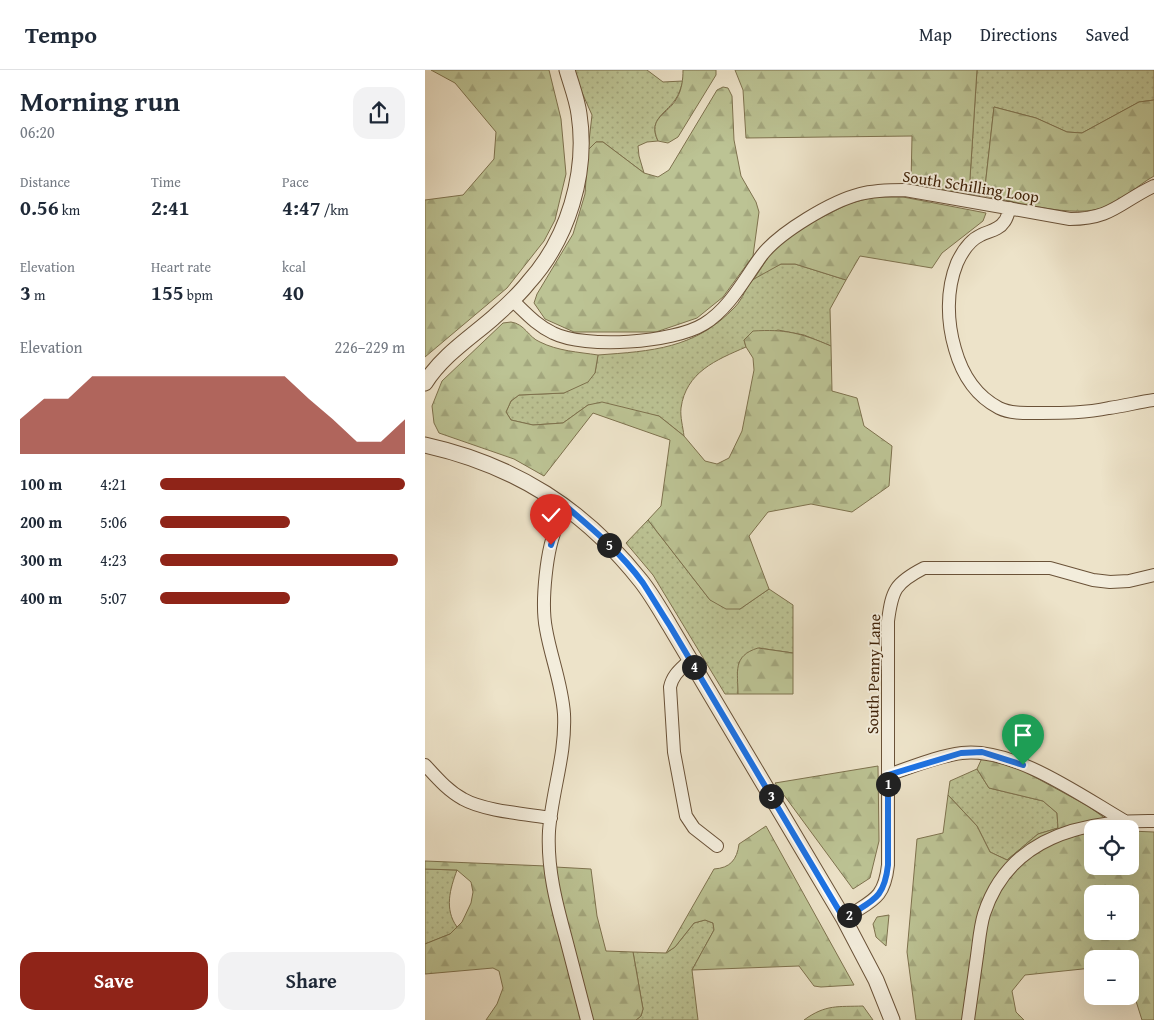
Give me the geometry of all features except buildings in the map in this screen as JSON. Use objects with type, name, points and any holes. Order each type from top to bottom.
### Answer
[{"type":"street","points":[[425,379],[529,283],[557,239],[577,185],[581,151],[579,114],[567,70]]},
{"type":"street","name":"South Schilling Loop","points":[[512,300],[535,323],[553,334],[573,340],[593,343],[659,339],[680,334],[704,324],[721,310],[733,296],[763,254],[775,241],[819,212],[860,194],[883,190],[905,190],[1070,219],[1085,219],[1111,212],[1154,186]]},
{"type":"street","points":[[1010,208],[1005,222],[998,229],[980,236],[968,244],[957,263],[950,287],[948,313],[951,335],[957,359],[966,377],[981,397],[1001,409],[1022,414],[1069,413],[1154,400]]},
{"type":"street","points":[[425,383],[441,363]]},
{"type":"street","points":[[425,445],[471,458],[513,474],[542,490],[568,508],[620,555],[642,583],[690,660],[844,919],[876,980],[892,1020]]},
{"type":"street","points":[[568,508],[557,525],[551,545],[547,568],[544,616],[561,686],[564,715],[562,753],[551,818],[549,855],[551,879],[587,1020]]},
{"type":"street","name":"South Penny Lane","points":[[844,919],[874,900],[881,893],[887,878],[888,621],[891,599],[903,580],[924,568],[1050,568],[1093,580],[1110,582],[1129,581],[1154,575]]},
{"type":"street","points":[[690,660],[676,672],[670,687],[674,752],[685,816],[694,828],[717,846]]},
{"type":"street","points":[[888,775],[961,753],[982,752],[1023,765],[1123,820]]},
{"type":"street","points":[[425,765],[445,787],[464,800],[487,808],[551,818]]},
{"type":"street","points":[[1139,821],[1154,821]]},
{"type":"street","points":[[969,1020],[984,915],[992,896],[1003,878],[1027,853],[1040,843],[1055,835],[1084,826]]},
{"type":"green space","points":[[431,70],[549,70],[561,119],[566,174],[555,220],[544,241],[507,288],[425,357],[425,200],[463,195],[494,159],[496,132],[455,83]]},
{"type":"green space","points":[[572,70],[647,70],[663,82],[683,81],[676,98],[656,123],[655,134],[658,141],[647,142],[638,146],[644,173],[603,142],[596,142],[588,150],[592,115]]},
{"type":"green space","points":[[683,70],[716,70],[716,75],[678,137],[668,143],[658,141],[655,133],[657,121],[677,98],[682,84]]},
{"type":"green space","points":[[735,70],[977,70],[969,194],[911,185],[912,136],[746,138],[743,90]]},
{"type":"green space","points":[[977,70],[1154,70],[1154,100],[1139,102],[1082,133],[1067,132],[1036,118],[994,107],[984,196],[969,194]]},
{"type":"green space","points":[[723,87],[728,88],[732,96],[734,140],[741,176],[756,202],[759,212],[753,256],[723,297],[697,318],[656,332],[574,332],[545,319],[534,303],[537,294],[573,234],[585,194],[588,150],[596,142],[603,142],[644,173],[658,177],[669,170],[717,90]]},
{"type":"green space","points":[[1154,100],[1154,176],[1118,200],[1105,207],[1078,211],[1046,208],[984,196],[994,107],[1036,118],[1067,132],[1082,133],[1139,102]]},
{"type":"green space","points":[[873,197],[903,197],[986,213],[983,221],[942,253],[932,268],[860,256],[846,280],[795,264],[781,264],[754,279],[775,247],[811,223],[848,204]]},
{"type":"green space","points":[[781,264],[795,264],[846,280],[830,309],[831,346],[804,335],[778,330],[744,340],[746,347],[704,369],[689,385],[681,408],[684,436],[659,416],[588,405],[563,423],[533,425],[511,420],[506,412],[511,401],[519,395],[564,393],[595,373],[598,355],[655,349],[688,340],[704,332],[735,307],[754,279]]},
{"type":"green space","points":[[511,322],[520,325],[536,340],[547,345],[568,351],[598,355],[595,373],[588,382],[564,393],[519,395],[511,401],[506,412],[511,420],[533,425],[563,423],[588,405],[602,402],[659,416],[684,436],[705,461],[717,464],[729,458],[742,431],[754,370],[753,358],[744,340],[753,331],[784,331],[802,335],[831,346],[832,391],[857,398],[864,426],[892,446],[889,486],[852,512],[811,504],[768,512],[749,536],[769,589],[740,609],[726,609],[710,600],[648,520],[661,506],[670,440],[593,413],[544,476],[514,459],[439,433],[434,423],[432,406],[442,381],[503,323]]},
{"type":"green space","points":[[648,520],[710,600],[740,609],[769,589],[793,605],[793,653],[759,648],[739,662],[738,694],[725,694],[653,575],[626,543]]},
{"type":"green space","points":[[758,648],[793,653],[793,694],[738,694],[737,672],[740,660],[750,651]]},
{"type":"green space","points":[[982,758],[1020,769],[1088,806],[1107,820],[1084,820],[1084,875],[1139,875],[1139,831],[1154,832],[1154,1020],[1142,1020],[1137,1005],[1139,1005],[1139,950],[1084,950],[1084,969],[1025,975],[1012,991],[1016,1012],[1024,1020],[916,1020],[907,952],[917,839],[943,833],[948,795],[977,826],[990,852],[1007,860],[1038,834],[1058,828],[1057,813],[1043,801],[989,788],[977,769]]},
{"type":"green space","points":[[878,766],[879,841],[870,878],[853,889],[775,783]]},
{"type":"green space","points":[[977,769],[989,788],[1043,801],[1057,813],[1058,828],[1038,834],[1007,860],[990,852],[977,826],[948,795],[950,781]]},
{"type":"green space","points":[[766,826],[854,985],[814,986],[799,966],[692,970],[714,930],[713,923],[705,920],[694,923],[675,947],[666,953],[714,869],[724,867],[732,862],[737,855],[739,844]]},
{"type":"green space","points":[[425,861],[546,866],[583,1020],[486,1020],[497,1004],[503,988],[499,971],[493,968],[425,974],[425,944],[450,934],[462,922],[471,903],[473,892],[471,882],[457,870],[425,869]]},
{"type":"green space","points":[[555,867],[591,869],[597,916],[606,951],[633,952],[643,1009],[641,1016],[636,1020],[591,1020],[556,883]]},
{"type":"green space","points":[[425,869],[457,870],[450,892],[449,906],[457,927],[450,934],[425,944]]},
{"type":"green space","points":[[889,915],[886,946],[876,937],[873,924],[877,917]]},
{"type":"green space","points":[[705,920],[713,923],[714,930],[692,970],[698,1020],[636,1020],[641,1016],[643,1009],[633,952],[666,953],[675,947],[694,923]]},
{"type":"green space","points":[[863,1006],[873,1020],[804,1020],[826,1009]]},
{"type":"route","points":[[551,545],[557,525],[568,508],[620,555],[642,583],[670,626],[844,919],[874,900],[881,893],[887,878],[888,775],[961,753],[982,752],[1023,765]]}]
